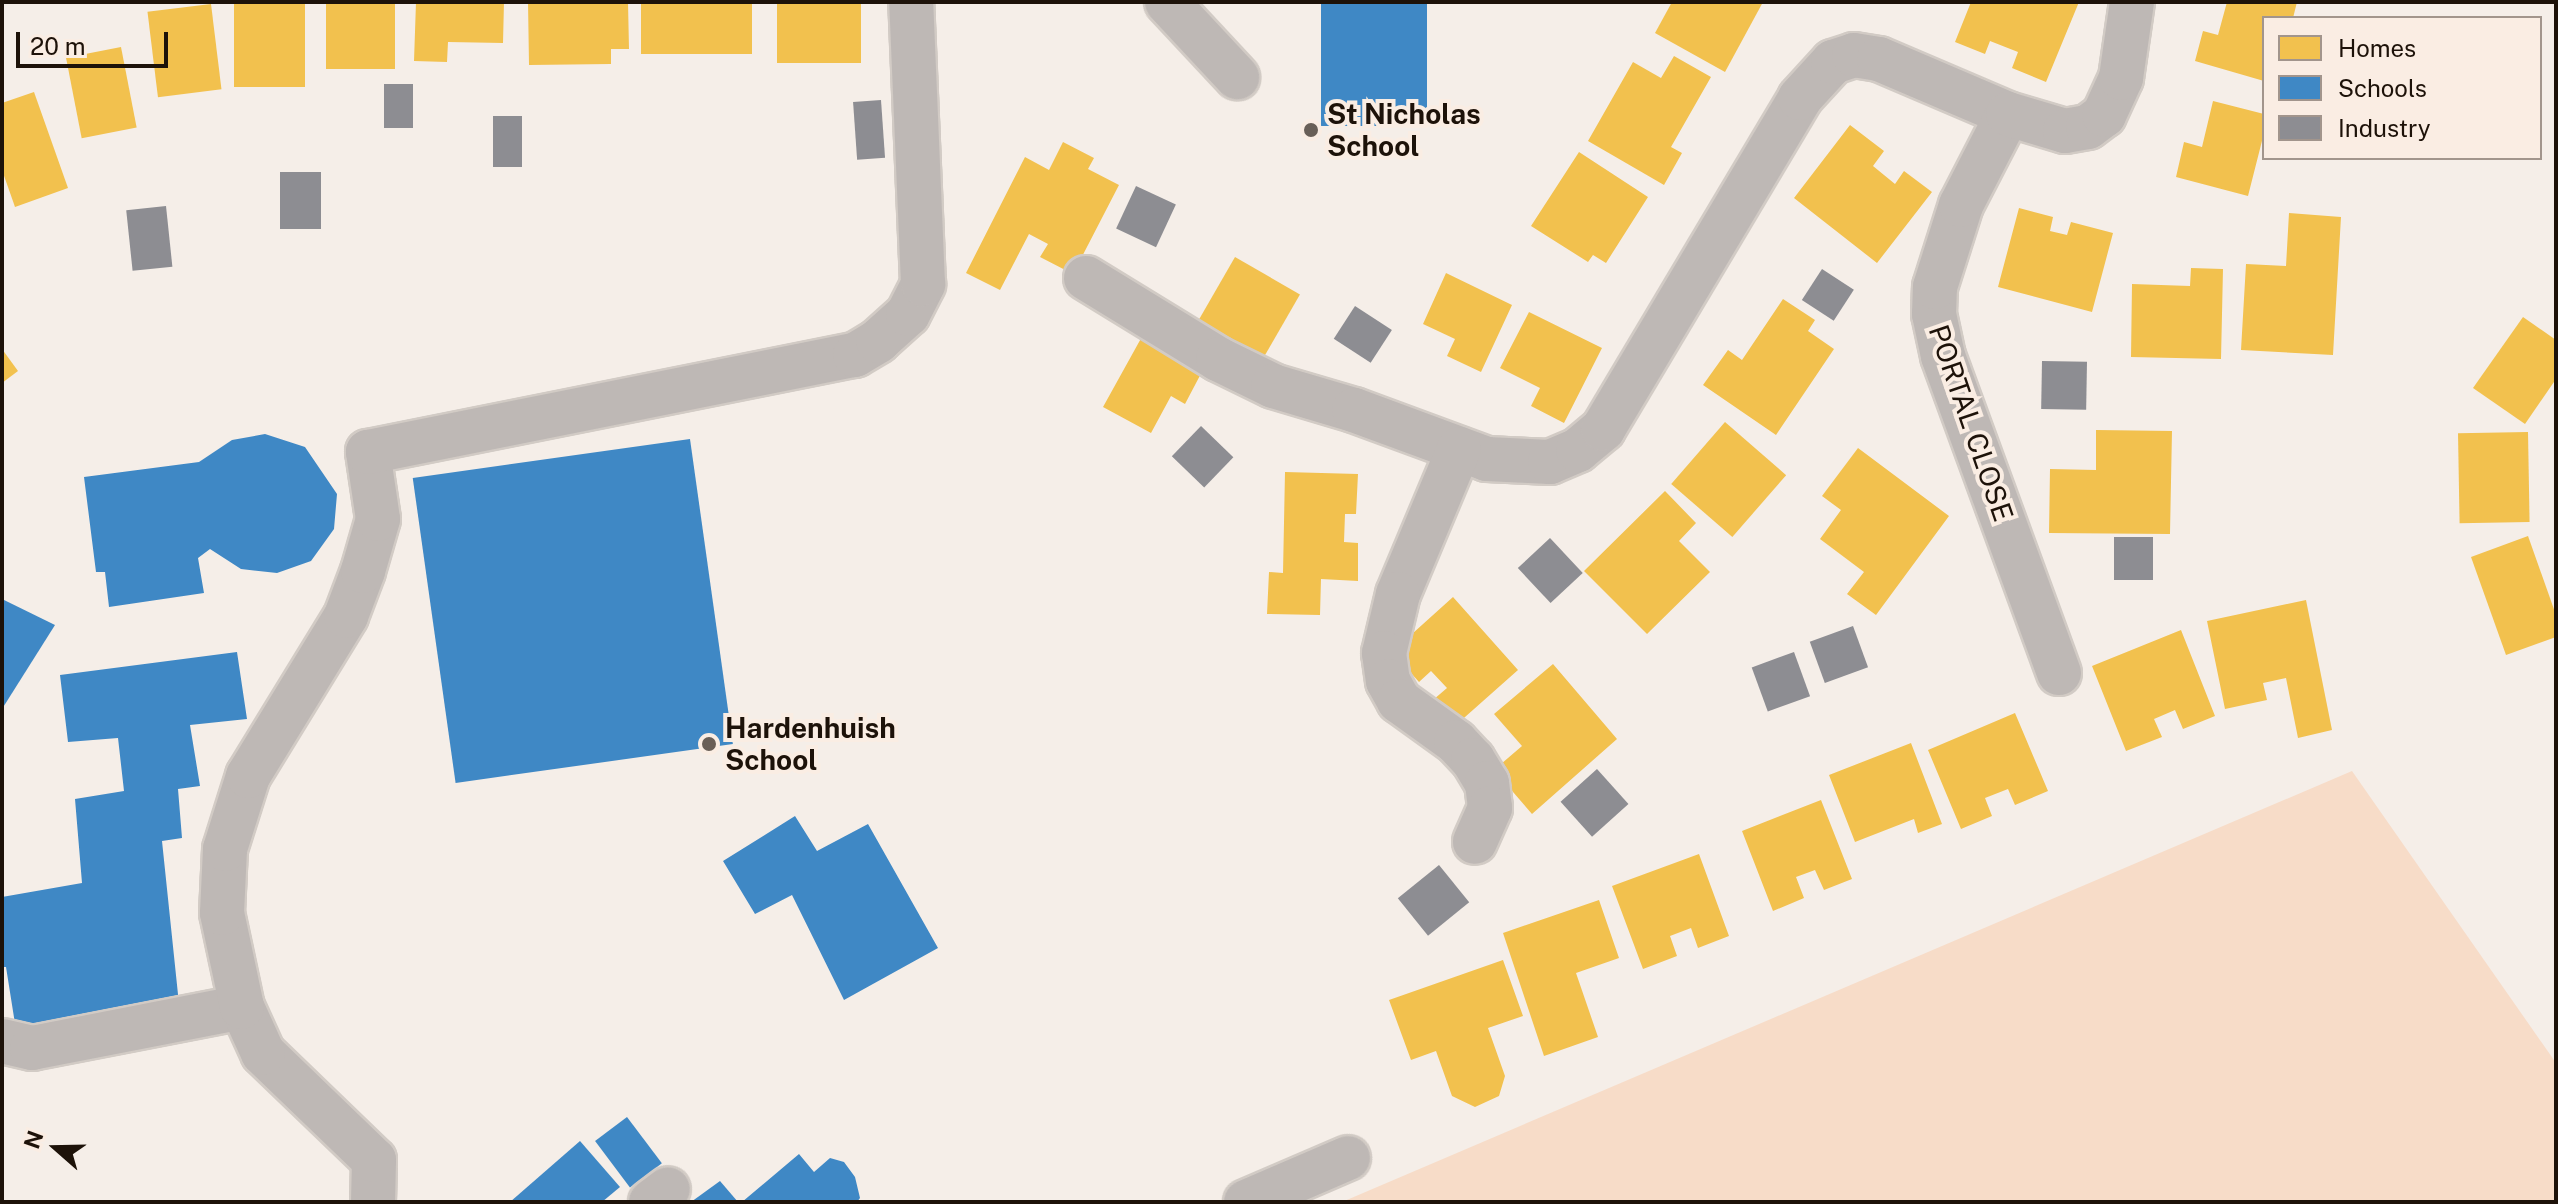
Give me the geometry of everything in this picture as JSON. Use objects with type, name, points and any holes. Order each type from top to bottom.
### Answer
[{"type":"street","points":[[373,1202],[374,1160],[263,1053],[242,1007],[222,913],[225,849],[248,776],[346,616],[363,571],[378,519],[368,452],[855,355],[878,341],[908,314],[923,284],[911,2]]},
{"type":"street","points":[[1167,2],[1237,77]]},
{"type":"street","points":[[1086,278],[1218,359],[1273,386],[1354,410],[1498,461],[1550,462],[1578,450],[1603,429],[1800,98],[1838,59],[1854,55],[1879,59],[2008,114],[2065,131],[2096,123],[2118,89],[2132,2]]},
{"type":"street","name":"PORTAL CLOSE","points":[[2008,114],[1948,237],[1936,275],[1934,314],[1952,382],[2059,673]]},
{"type":"street","points":[[1459,449],[1398,594],[1384,653],[1388,681],[1399,701],[1456,742],[1473,760],[1487,783],[1490,808],[1475,842]]},
{"type":"street","points":[[2,1041],[32,1048],[242,1007]]},
{"type":"street","points":[[1246,1202],[1348,1158]]},
{"type":"shaded area","points":[[2352,771],[2556,1063],[2556,1202],[1342,1202]]},
{"type":"building: Homes","points":[[234,2],[305,2],[305,87],[234,87]]},
{"type":"building: Homes","points":[[326,2],[395,2],[395,69],[326,69]]},
{"type":"building: Homes","points":[[416,2],[504,2],[503,43],[448,42],[447,62],[414,61]]},
{"type":"building: Homes","points":[[528,2],[628,2],[629,49],[611,49],[611,64],[529,65]]},
{"type":"building: Homes","points":[[641,2],[752,2],[752,54],[641,54]]},
{"type":"building: Homes","points":[[777,2],[861,2],[861,63],[777,63]]},
{"type":"building: Homes","points":[[1672,2],[1763,2],[1725,72],[1655,33]]},
{"type":"building: Homes","points":[[1971,2],[2079,2],[2046,82],[2012,68],[2018,52],[1990,41],[1985,54],[1955,42]]},
{"type":"building: Homes","points":[[2227,2],[2297,2],[2294,16],[2262,16],[2262,80],[2195,61],[2203,31],[2218,35]]},
{"type":"building: Homes","points":[[211,4],[221,89],[158,97],[147,12]]},
{"type":"building: Homes","points":[[121,47],[137,127],[82,138],[66,58]]},
{"type":"building: Homes","points":[[1674,56],[1711,77],[1671,147],[1682,153],[1664,185],[1588,141],[1633,62],[1661,78]]},
{"type":"building: Homes","points":[[34,92],[68,188],[15,207],[2,170],[2,103]]},
{"type":"building: Homes","points":[[2213,101],[2262,113],[2262,141],[2248,196],[2176,177],[2184,142],[2202,147]]},
{"type":"building: Homes","points":[[1850,125],[1884,151],[1873,166],[1895,184],[1904,171],[1932,192],[1877,263],[1794,198]]},
{"type":"building: Homes","points":[[1063,142],[1094,158],[1088,169],[1119,185],[1073,274],[1040,257],[1048,244],[1029,234],[1000,290],[966,273],[1025,157],[1049,170]]},
{"type":"building: Homes","points":[[1579,152],[1648,197],[1606,263],[1593,255],[1588,262],[1531,226]]},
{"type":"building: Homes","points":[[2019,208],[2053,217],[2050,231],[2067,235],[2071,222],[2113,233],[2092,312],[1998,287]]},
{"type":"building: Homes","points":[[2289,213],[2341,217],[2333,355],[2241,350],[2246,264],[2286,266]]},
{"type":"building: Homes","points":[[1235,257],[1300,294],[1258,366],[1194,329]]},
{"type":"building: Homes","points":[[2191,268],[2223,269],[2221,359],[2131,357],[2132,284],[2190,286]]},
{"type":"building: Homes","points":[[1446,273],[1512,305],[1481,372],[1447,356],[1455,339],[1423,324]]},
{"type":"building: Homes","points":[[1783,299],[1815,320],[1808,331],[1834,349],[1776,435],[1703,385],[1728,350],[1742,360]]},
{"type":"building: Homes","points":[[1529,312],[1602,348],[1564,423],[1531,406],[1540,388],[1500,368]]},
{"type":"building: Homes","points":[[2523,317],[2556,340],[2556,379],[2525,424],[2473,388]]},
{"type":"building: Homes","points":[[1144,333],[1205,366],[1185,404],[1171,396],[1151,433],[1103,407]]},
{"type":"building: Homes","points":[[2,349],[18,371],[2,383]]},
{"type":"building: Homes","points":[[1725,422],[1786,475],[1732,537],[1671,484]]},
{"type":"building: Homes","points":[[2096,430],[2172,431],[2170,534],[2049,533],[2050,469],[2096,470]]},
{"type":"building: Homes","points":[[2528,432],[2530,522],[2460,523],[2458,433]]},
{"type":"building: Homes","points":[[1858,448],[1949,516],[1876,615],[1847,594],[1864,572],[1820,539],[1841,510],[1822,496]]},
{"type":"building: Homes","points":[[1285,472],[1358,474],[1356,514],[1345,514],[1344,542],[1358,543],[1358,581],[1321,579],[1320,615],[1267,614],[1269,572],[1283,573]]},
{"type":"building: Homes","points":[[1665,491],[1696,523],[1679,541],[1710,572],[1647,634],[1584,571]]},
{"type":"building: Homes","points":[[2528,536],[2556,615],[2556,637],[2506,655],[2471,557]]},
{"type":"building: Homes","points":[[1453,597],[1518,670],[1456,725],[1433,700],[1447,688],[1431,671],[1419,682],[1392,652]]},
{"type":"building: Homes","points":[[2306,600],[2332,730],[2298,738],[2286,678],[2263,683],[2267,700],[2225,709],[2207,621]]},
{"type":"building: Homes","points":[[2181,630],[2215,716],[2183,729],[2175,710],[2154,719],[2162,737],[2126,751],[2092,666]]},
{"type":"building: Homes","points":[[1553,664],[1617,739],[1532,814],[1494,770],[1522,746],[1494,714]]},
{"type":"building: Homes","points":[[2015,713],[2048,791],[2015,805],[2008,789],[1985,798],[1992,816],[1961,829],[1928,750]]},
{"type":"building: Homes","points":[[1911,743],[1942,824],[1918,833],[1914,819],[1855,842],[1829,775]]},
{"type":"building: Homes","points":[[1821,800],[1852,879],[1824,890],[1815,870],[1796,877],[1804,898],[1773,911],[1742,831]]},
{"type":"building: Homes","points":[[1699,854],[1729,936],[1698,948],[1691,928],[1670,936],[1677,956],[1643,969],[1612,886]]},
{"type":"building: Homes","points":[[1599,900],[1619,958],[1576,973],[1598,1037],[1544,1056],[1503,933]]},
{"type":"building: Homes","points":[[1503,960],[1523,1016],[1488,1028],[1505,1076],[1499,1096],[1475,1107],[1452,1096],[1436,1051],[1411,1060],[1389,1000]]},
{"type":"building: Schools","points":[[1321,2],[1427,2],[1427,126],[1321,126]]},
{"type":"building: Schools","points":[[265,434],[305,447],[337,494],[334,529],[311,561],[277,573],[241,569],[210,549],[198,558],[204,593],[109,607],[105,572],[96,572],[84,477],[199,462],[232,440]]},
{"type":"building: Schools","points":[[690,439],[733,744],[456,783],[413,478]]},
{"type":"building: Schools","points":[[2,599],[55,625],[2,709]]},
{"type":"building: Schools","points":[[237,652],[247,719],[190,725],[200,786],[178,789],[182,838],[162,841],[179,1004],[16,1030],[6,967],[2,967],[2,897],[82,883],[75,799],[124,791],[118,738],[68,742],[60,675]]},
{"type":"building: Schools","points":[[795,816],[817,851],[868,824],[938,948],[844,1000],[792,895],[755,914],[723,861]]},
{"type":"building: Schools","points":[[627,1117],[662,1163],[630,1187],[595,1141]]},
{"type":"building: Schools","points":[[580,1141],[620,1187],[602,1202],[510,1202]]},
{"type":"building: Schools","points":[[799,1154],[814,1172],[830,1158],[844,1162],[855,1177],[860,1198],[857,1202],[742,1202]]},
{"type":"building: Schools","points":[[720,1181],[738,1202],[691,1202]]},
{"type":"building: Industry","points":[[384,84],[413,84],[413,128],[384,128]]},
{"type":"building: Industry","points":[[881,100],[885,158],[857,160],[853,102]]},
{"type":"building: Industry","points":[[493,116],[522,116],[522,167],[493,167]]},
{"type":"building: Industry","points":[[280,172],[321,172],[321,229],[280,229]]},
{"type":"building: Industry","points":[[1136,186],[1176,205],[1156,247],[1116,229]]},
{"type":"building: Industry","points":[[166,206],[172,267],[133,271],[126,210]]},
{"type":"building: Industry","points":[[1822,269],[1854,290],[1834,321],[1802,300]]},
{"type":"building: Industry","points":[[1355,306],[1392,330],[1371,363],[1334,339]]},
{"type":"building: Industry","points":[[2042,361],[2087,362],[2086,410],[2041,409]]},
{"type":"building: Industry","points":[[1201,426],[1233,457],[1204,487],[1172,456]]},
{"type":"building: Industry","points":[[2114,537],[2153,537],[2153,580],[2114,580]]},
{"type":"building: Industry","points":[[1550,538],[1583,573],[1551,603],[1518,568]]},
{"type":"building: Industry","points":[[1853,626],[1868,667],[1825,683],[1810,642]]},
{"type":"building: Industry","points":[[1794,652],[1810,696],[1768,712],[1752,667]]},
{"type":"building: Industry","points":[[1597,769],[1628,804],[1592,837],[1561,802]]},
{"type":"building: Industry","points":[[1439,865],[1469,902],[1428,936],[1398,898]]},
{"type":"place","name":"St Nicholas School","points":[[1311,130]]},
{"type":"place","name":"Hardenhuish School","points":[[709,744]]}]
